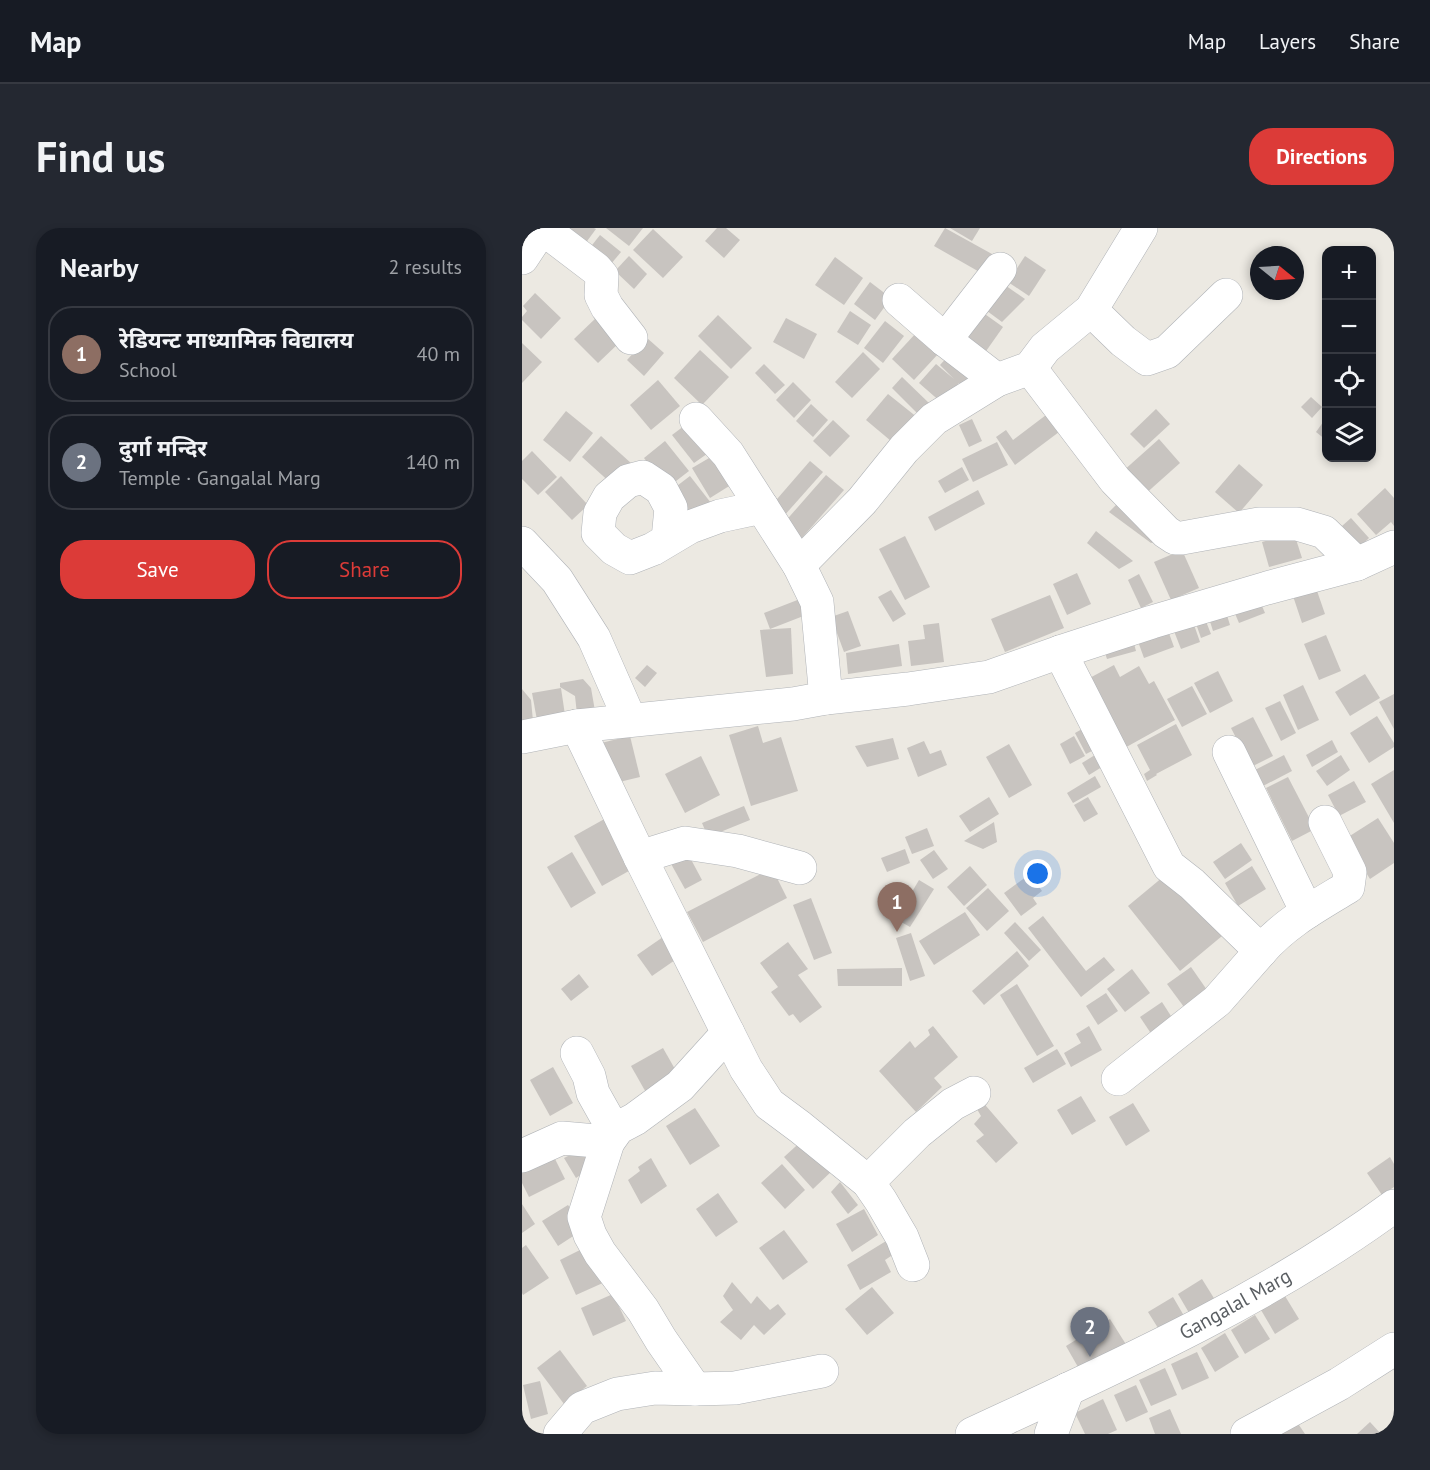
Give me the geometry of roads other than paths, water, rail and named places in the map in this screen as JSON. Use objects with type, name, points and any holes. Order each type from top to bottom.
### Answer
[{"type":"street","points":[[522,258],[542,228],[602,276],[601,296],[631,338]]},
{"type":"street","points":[[800,566],[862,501],[904,449],[934,419],[997,380],[1030,368],[1045,348],[1091,310],[1141,228]]},
{"type":"street","points":[[945,340],[1000,269]]},
{"type":"street","points":[[1091,310],[1123,341],[1147,358],[1167,352],[1226,295]]},
{"type":"street","points":[[899,300],[945,340],[997,380]]},
{"type":"street","points":[[1030,368],[1115,480],[1166,532],[1175,538],[1259,524],[1297,524],[1323,532],[1358,564]]},
{"type":"street","points":[[696,419],[728,454],[800,566],[818,602],[826,698]]},
{"type":"street","points":[[668,539],[690,527],[720,516],[762,507]]},
{"type":"street","points":[[522,543],[557,580],[594,638],[630,720]]},
{"type":"street","points":[[522,737],[578,726],[793,704],[989,677],[1152,622],[1358,564],[1394,547]]},
{"type":"street","points":[[1060,652],[1169,866],[1261,951]]},
{"type":"street","points":[[578,726],[746,1069],[769,1104],[868,1182],[902,1237],[913,1265]]},
{"type":"street","points":[[1229,752],[1307,912]]},
{"type":"street","points":[[1118,1079],[1216,1001],[1273,938],[1307,912],[1348,887],[1350,872],[1325,822]]},
{"type":"street","points":[[640,856],[685,843],[738,851],[800,868]]},
{"type":"street","points":[[522,1156],[562,1138],[613,1135],[680,1086],[728,1033]]},
{"type":"street","points":[[577,1053],[613,1135],[584,1217],[590,1235],[695,1389]]},
{"type":"street","points":[[868,1182],[917,1133],[952,1104],[974,1093]]},
{"type":"street","name":"Gangalal Marg","points":[[972,1434],[1181,1334],[1287,1277],[1394,1206]]},
{"type":"street","points":[[1247,1434],[1339,1384],[1394,1349]]},
{"type":"street","points":[[560,1434],[582,1408],[617,1394],[655,1388],[735,1388],[822,1371]]},
{"type":"street","points":[[1051,1434],[1068,1389]]},
{"type":"place","name":"रेडियन्ट माध्यामिक विद्यालय","points":[[897,932]]},
{"type":"place","name":"दुर्गा मन्दिर","points":[[1090,1357]]}]
